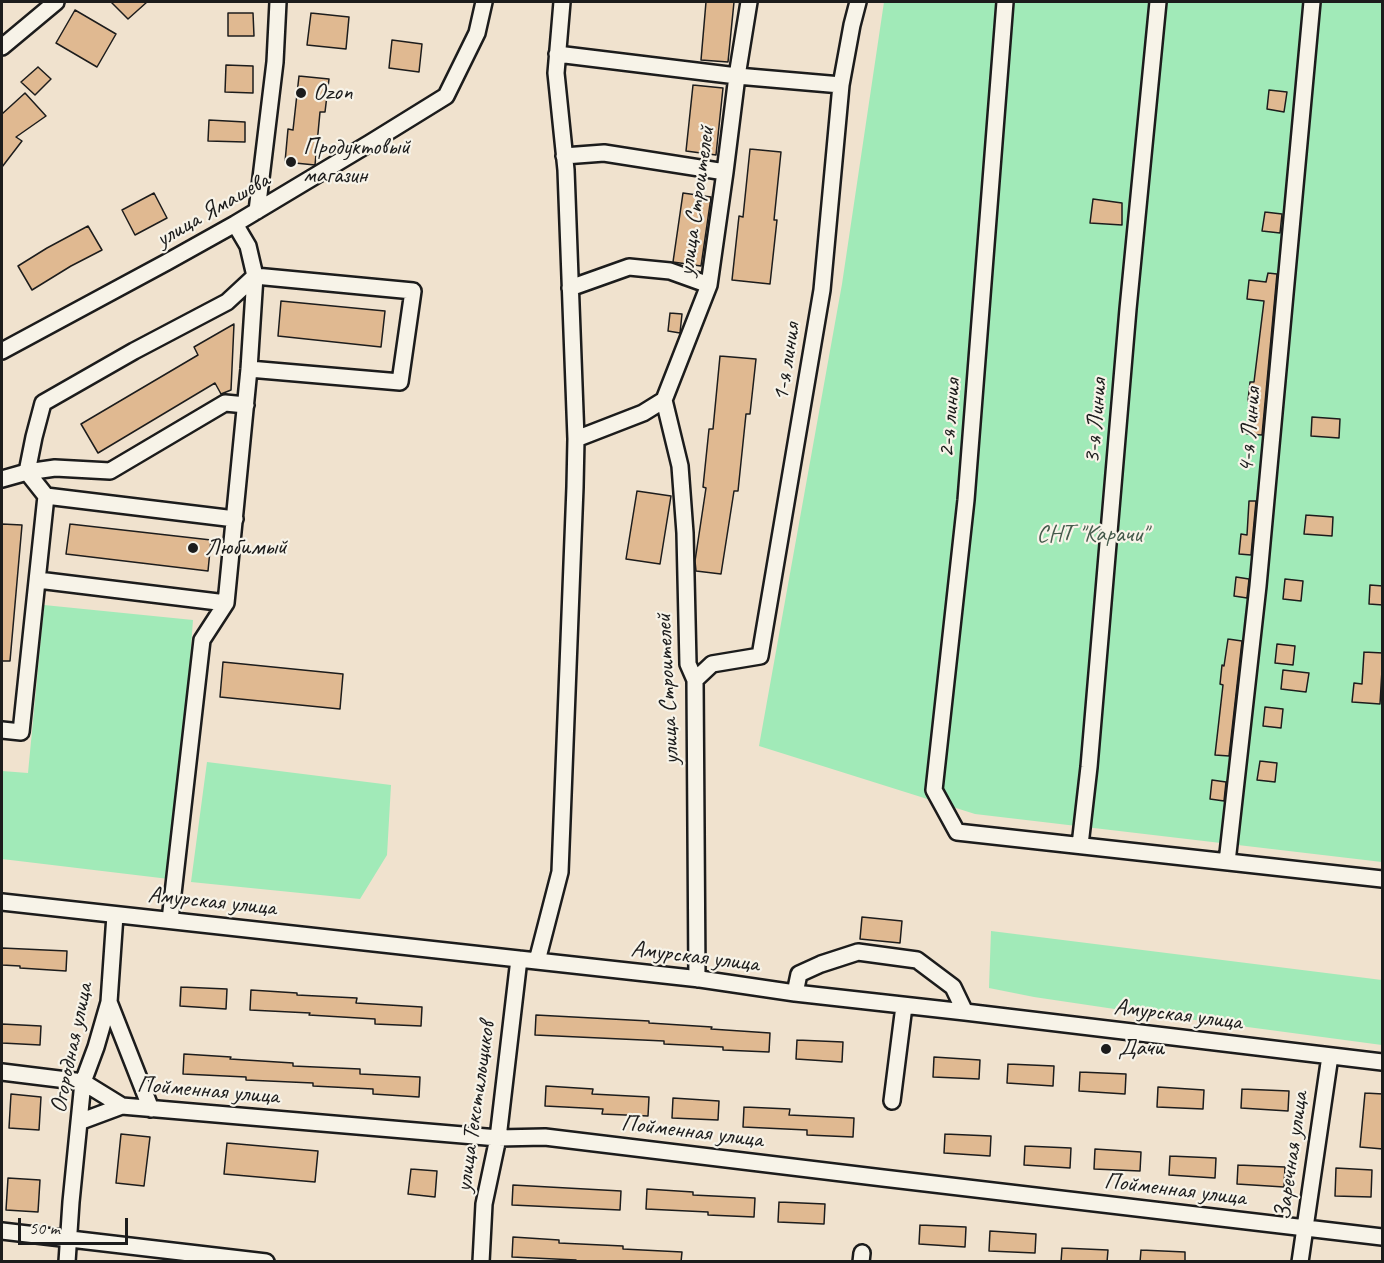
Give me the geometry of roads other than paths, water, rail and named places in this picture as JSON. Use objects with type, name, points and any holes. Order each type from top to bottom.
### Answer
[{"type":"street","points":[[2,47],[56,2]]},
{"type":"street","points":[[258,211],[275,62],[278,2]]},
{"type":"street","name":"улица Ямашева","points":[[2,351],[258,211],[446,96],[477,33],[484,2]]},
{"type":"street","points":[[537,961],[560,872],[576,439],[564,156],[556,73],[562,2]]},
{"type":"street","name":"улица Строителей","points":[[697,978],[695,680],[688,664],[685,533],[680,466],[664,400],[709,285],[748,2]]},
{"type":"street","name":"1-я линия","points":[[695,680],[712,664],[760,656],[822,290],[841,86],[858,2]]},
{"type":"street","name":"2-я линия","points":[[1005,2],[966,500],[934,790],[957,832],[1080,845]]},
{"type":"street","name":"3-я Линия","points":[[1080,845],[1158,2]]},
{"type":"street","name":"4-я Линия","points":[[1227,862],[1258,586],[1312,2]]},
{"type":"street","points":[[557,54],[841,86]]},
{"type":"street","points":[[564,156],[604,153],[725,172]]},
{"type":"street","points":[[170,920],[202,640],[226,603],[246,405],[255,276],[248,246],[235,224]]},
{"type":"street","points":[[570,288],[629,267],[670,272],[709,285]]},
{"type":"street","points":[[2,730],[21,732],[46,496],[27,471],[43,403],[226,302],[255,276],[413,291],[400,382],[249,369]]},
{"type":"street","points":[[576,439],[643,413],[664,400]]},
{"type":"street","points":[[2,479],[27,471],[54,468],[110,471],[225,404],[246,405]]},
{"type":"street","points":[[46,496],[235,519]]},
{"type":"street","points":[[38,580],[226,603]]},
{"type":"street","points":[[1080,845],[1383,879]]},
{"type":"street","name":"Амурская улица","points":[[2,902],[697,978],[795,993],[1383,1062]]},
{"type":"street","name":"Огородная улица","points":[[68,1262],[84,1082],[109,1002],[115,915]]},
{"type":"street","points":[[795,993],[799,974],[858,952],[917,960],[953,987],[965,1012]]},
{"type":"street","name":"улица Текстильщиков","points":[[481,1262],[484,1204],[498,1138],[519,959]]},
{"type":"street","points":[[109,1002],[152,1109]]},
{"type":"street","points":[[892,1101],[904,1006]]},
{"type":"street","name":"Заречная улица","points":[[1300,1262],[1330,1056]]},
{"type":"street","name":"Пойменная улица","points":[[2,1072],[84,1082],[122,1106],[498,1138],[545,1137],[1383,1237]]},
{"type":"street","points":[[79,1122],[122,1106]]},
{"type":"street","points":[[2,1232],[266,1262]]},
{"type":"place","name":"Ozon","points":[[301,93]]},
{"type":"place","name":"Продуктовый магазин","points":[[291,162]]},
{"type":"place","name":"Любимый","points":[[193,548]]},
{"type":"place","name":"Дачи","points":[[1106,1049]]},
{"type":"park label","name":"СНТ \"Карачи\"","points":[[1092,535]]}]
